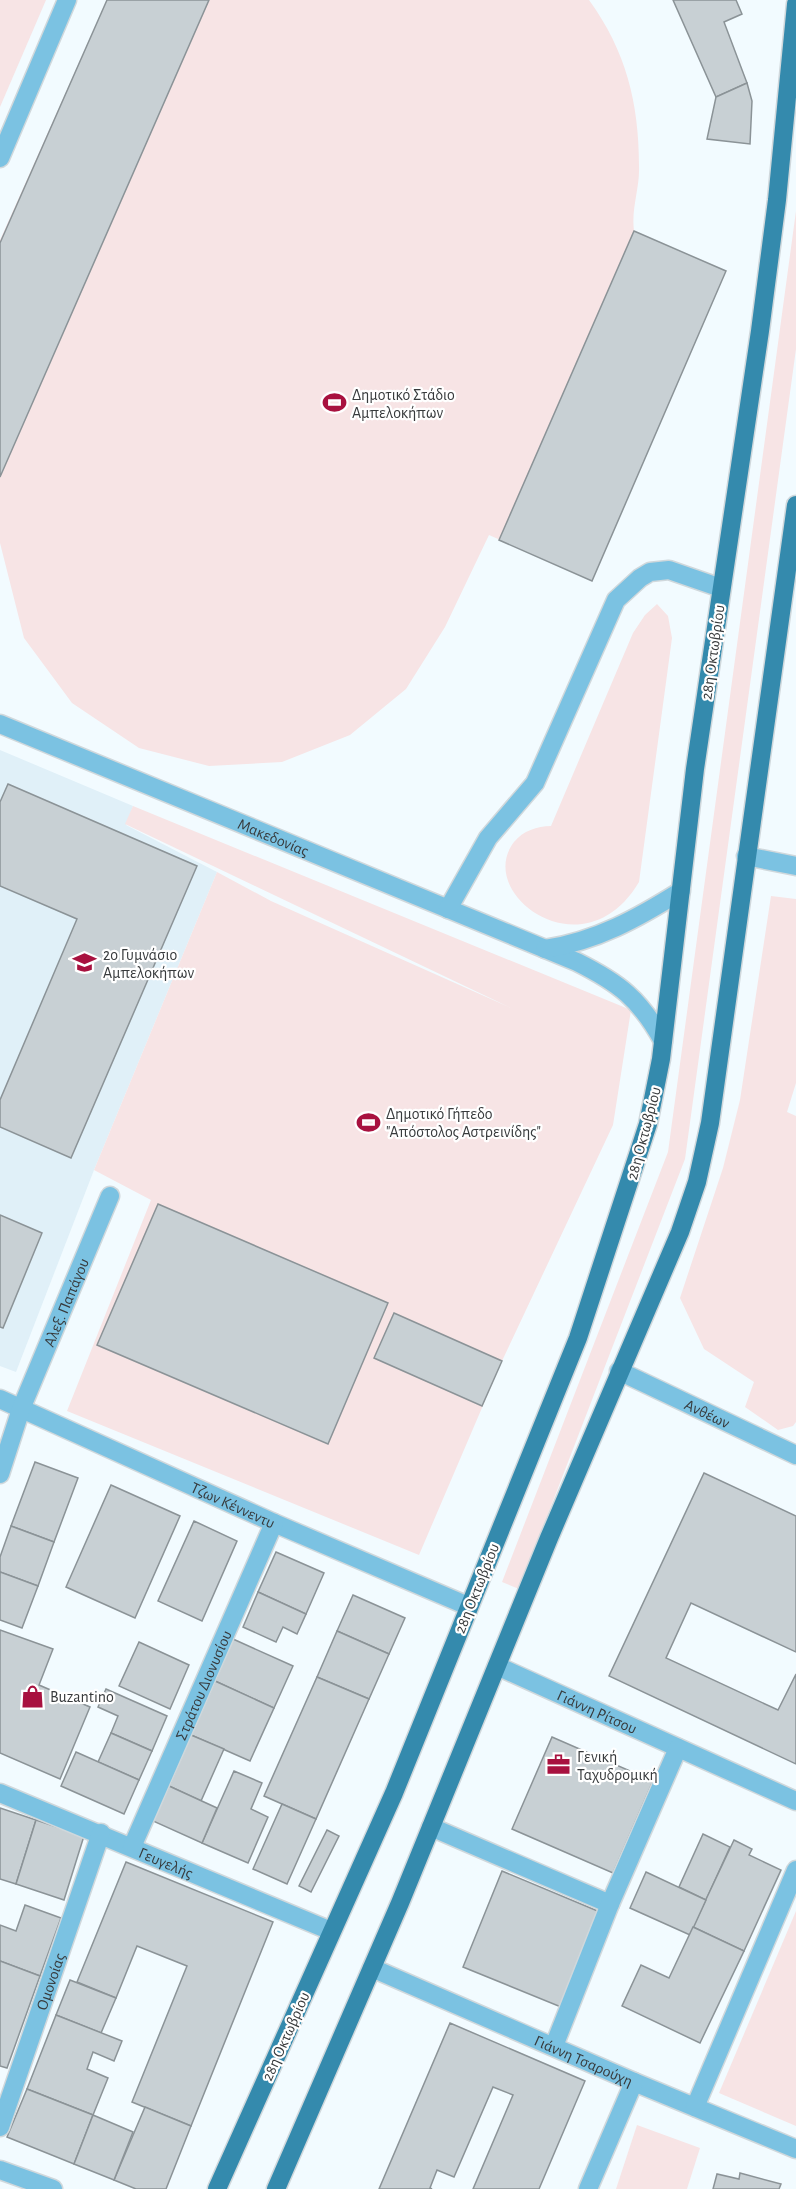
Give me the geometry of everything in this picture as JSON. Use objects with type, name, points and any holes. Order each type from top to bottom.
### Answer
[{"type":"main road","name":"28η Οκτωβρίου","points":[[218,2189],[394,1793],[589,1307],[648,1124],[663,1041],[721,588],[746,436],[760,331],[796,4]]},
{"type":"main road","points":[[276,2189],[372,1968],[619,1371],[680,1232],[702,1162],[796,505]]},
{"type":"street","points":[[0,158],[66,0]]},
{"type":"street","points":[[448,909],[488,838],[535,783],[557,740],[599,635],[623,592],[640,578],[660,570],[669,570],[721,588]]},
{"type":"street","name":"Μακεδονίας","points":[[0,724],[594,970],[626,990],[646,1011],[663,1041]]},
{"type":"street","points":[[746,856],[796,866]]},
{"type":"street","points":[[545,949],[576,943],[611,931],[681,891]]},
{"type":"street","name":"Αλεξ. Παπάγου","points":[[0,1474],[21,1409],[110,1196]]},
{"type":"street","name":"Ανθέων","points":[[619,1371],[794,1450]]},
{"type":"street","name":"Τζων Κέννεντυ","points":[[0,1400],[274,1523],[468,1606]]},
{"type":"street","name":"Στράτου Διονυσίου","points":[[132,1847],[274,1523]]},
{"type":"street","name":"Γιάννη Ρίτσου","points":[[497,1666],[796,1801]]},
{"type":"street","points":[[554,2046],[609,1904],[678,1748]]},
{"type":"street","name":"Γευγελής","points":[[0,1793],[101,1833],[332,1931]]},
{"type":"street","points":[[431,1827],[609,1904]]},
{"type":"street","name":"Ομονοίας","points":[[0,2127],[101,1833]]},
{"type":"street","points":[[695,2107],[796,1870]]},
{"type":"street","name":"Γιάννη Τσαρούχη","points":[[372,1968],[634,2082],[796,2148]]},
{"type":"street","points":[[588,2189],[634,2082]]},
{"type":"street","points":[[0,2170],[53,2189]]},
{"type":"shaded area","points":[[0,0],[46,0],[0,107]]},
{"type":"shaded area","name":"Δημοτικό Στάδιο Αμπελοκήπων","points":[[107,0],[589,0],[602,19],[621,58],[633,99],[639,166],[634,231],[726,271],[594,575],[570,571],[489,535],[445,627],[406,689],[350,735],[282,762],[209,766],[139,748],[72,703],[24,638],[0,543],[0,240]]},
{"type":"shaded area","points":[[796,211],[796,349],[685,1159],[519,1589],[502,1582],[668,1152]]},
{"type":"shaded area","points":[[657,604],[668,616],[672,638],[639,882],[616,909],[591,922],[565,924],[541,916],[521,902],[509,883],[506,862],[514,842],[522,835],[536,828],[551,826],[633,633],[645,615]]},
{"type":"shaded area","points":[[0,750],[133,806],[126,825],[217,872],[94,1170],[16,1372],[0,1366]]},
{"type":"shaded area","points":[[133,806],[631,1010],[613,1125],[502,1361],[419,1555],[67,1411],[151,1200],[94,1170],[217,872],[271,901],[511,1008],[125,824]]},
{"type":"shaded area","points":[[771,896],[796,899],[796,1083],[787,1112],[796,1116],[796,1422],[793,1426],[778,1430],[745,1407],[754,1382],[704,1349],[680,1298],[723,1168],[740,1100]]},
{"type":"shaded area","points":[[796,1911],[796,2126],[719,2093]]},
{"type":"shaded area","points":[[637,2125],[700,2148],[687,2189],[616,2189]]},
{"type":"building","points":[[107,0],[209,0],[0,477],[0,243]]},
{"type":"building","points":[[673,0],[736,0],[742,14],[724,22],[747,83],[716,97]]},
{"type":"building","points":[[747,83],[752,101],[750,144],[707,139],[716,97]]},
{"type":"building","points":[[634,231],[726,271],[592,581],[499,540]]},
{"type":"building","points":[[8,784],[197,866],[71,1158],[0,1127],[0,1100],[77,919],[0,886],[0,802]]},
{"type":"building","points":[[158,1204],[388,1303],[328,1444],[97,1345]]},
{"type":"building","points":[[0,1215],[42,1233],[3,1328],[0,1327]]},
{"type":"building","points":[[394,1313],[502,1361],[482,1406],[374,1358]]},
{"type":"building","points":[[35,1462],[78,1478],[54,1542],[11,1526]]},
{"type":"building","points":[[704,1473],[796,1516],[796,1652],[691,1603],[666,1658],[778,1710],[796,1674],[796,1764],[609,1676]]},
{"type":"building","points":[[111,1485],[180,1516],[135,1618],[66,1587]]},
{"type":"building","points":[[194,1521],[237,1541],[202,1621],[158,1601]]},
{"type":"building","points":[[11,1526],[54,1542],[38,1586],[0,1572],[0,1557]]},
{"type":"building","points":[[276,1552],[324,1573],[306,1614],[258,1592]]},
{"type":"building","points":[[0,1572],[38,1586],[22,1628],[0,1620]]},
{"type":"building","points":[[258,1592],[306,1614],[297,1634],[283,1627],[276,1642],[243,1627]]},
{"type":"building","points":[[353,1595],[405,1618],[389,1654],[337,1631]]},
{"type":"building","name":"Buzantino","points":[[0,1630],[53,1649],[39,1685],[90,1707],[60,1779],[0,1753]]},
{"type":"building","points":[[337,1631],[389,1654],[369,1699],[317,1677]]},
{"type":"building","points":[[233,1639],[293,1666],[274,1708],[215,1681]]},
{"type":"building","points":[[139,1642],[189,1665],[170,1709],[119,1686]]},
{"type":"building","points":[[317,1677],[369,1699],[316,1819],[264,1796]]},
{"type":"building","points":[[215,1681],[274,1708],[250,1761],[191,1735]]},
{"type":"building","points":[[106,1689],[167,1716],[152,1751],[111,1733],[118,1716],[98,1707]]},
{"type":"building","points":[[111,1733],[152,1751],[139,1780],[98,1762]]},
{"type":"building","points":[[191,1735],[224,1749],[201,1801],[169,1786]]},
{"type":"building","points":[[552,1737],[653,1781],[613,1873],[512,1829]]},
{"type":"building","points":[[76,1752],[139,1780],[124,1814],[61,1786]]},
{"type":"building","points":[[234,1771],[262,1783],[251,1809],[268,1817],[248,1863],[202,1843]]},
{"type":"building","points":[[169,1786],[217,1808],[202,1843],[153,1821]]},
{"type":"building","points":[[282,1804],[316,1819],[287,1884],[253,1869]]},
{"type":"building","points":[[0,1808],[36,1820],[16,1884],[0,1879]]},
{"type":"building","points":[[36,1820],[84,1836],[64,1900],[16,1884]]},
{"type":"building","points":[[327,1830],[339,1836],[311,1892],[299,1886]]},
{"type":"building","points":[[703,1834],[730,1847],[706,1900],[679,1887]]},
{"type":"building","points":[[734,1840],[752,1849],[749,1855],[781,1870],[744,1951],[693,1927]]},
{"type":"building","points":[[126,1862],[273,1922],[191,2126],[132,2102],[187,1966],[137,1946],[116,1998],[77,1982]]},
{"type":"building","points":[[502,1871],[600,1912],[561,2007],[463,1967]]},
{"type":"building","points":[[646,1872],[706,1900],[690,1935],[630,1908]]},
{"type":"building","points":[[25,1905],[61,1918],[40,1976],[0,1961],[0,1925],[16,1931]]},
{"type":"building","points":[[693,1927],[744,1951],[700,2043],[622,2006],[641,1965],[669,1978]]},
{"type":"building","points":[[0,1961],[40,1976],[7,2068],[0,2066]]},
{"type":"building","points":[[70,1980],[116,1998],[101,2033],[56,2015]]},
{"type":"building","points":[[56,2015],[122,2041],[114,2061],[93,2052],[87,2069],[108,2078],[93,2115],[27,2089]]},
{"type":"building","points":[[450,2023],[585,2081],[539,2189],[473,2189],[513,2095],[493,2087],[454,2177],[437,2170],[430,2188],[432,2189],[379,2189]]},
{"type":"building","points":[[27,2089],[93,2115],[74,2164],[7,2137]]},
{"type":"building","points":[[145,2107],[191,2126],[166,2189],[136,2189],[114,2180]]},
{"type":"building","points":[[93,2115],[133,2132],[114,2180],[74,2164]]},
{"type":"building","points":[[740,2173],[781,2184],[779,2189],[713,2189],[717,2174],[739,2179]]},
{"type":"place","name":"Δημοτικό Στάδιο Αμπελοκήπων","points":[[334,403]]},
{"type":"place","name":"2ο Γυμνάσιο Αμπελοκήπων","points":[[85,963]]},
{"type":"place","name":"Δημοτικό Γήπεδο \"Απόστολος Αστρεινίδης\"","points":[[368,1122]]},
{"type":"place","name":"Buzantino","points":[[32,1696]]},
{"type":"place","name":"Γενική Ταχυδρομική","points":[[559,1765]]}]
